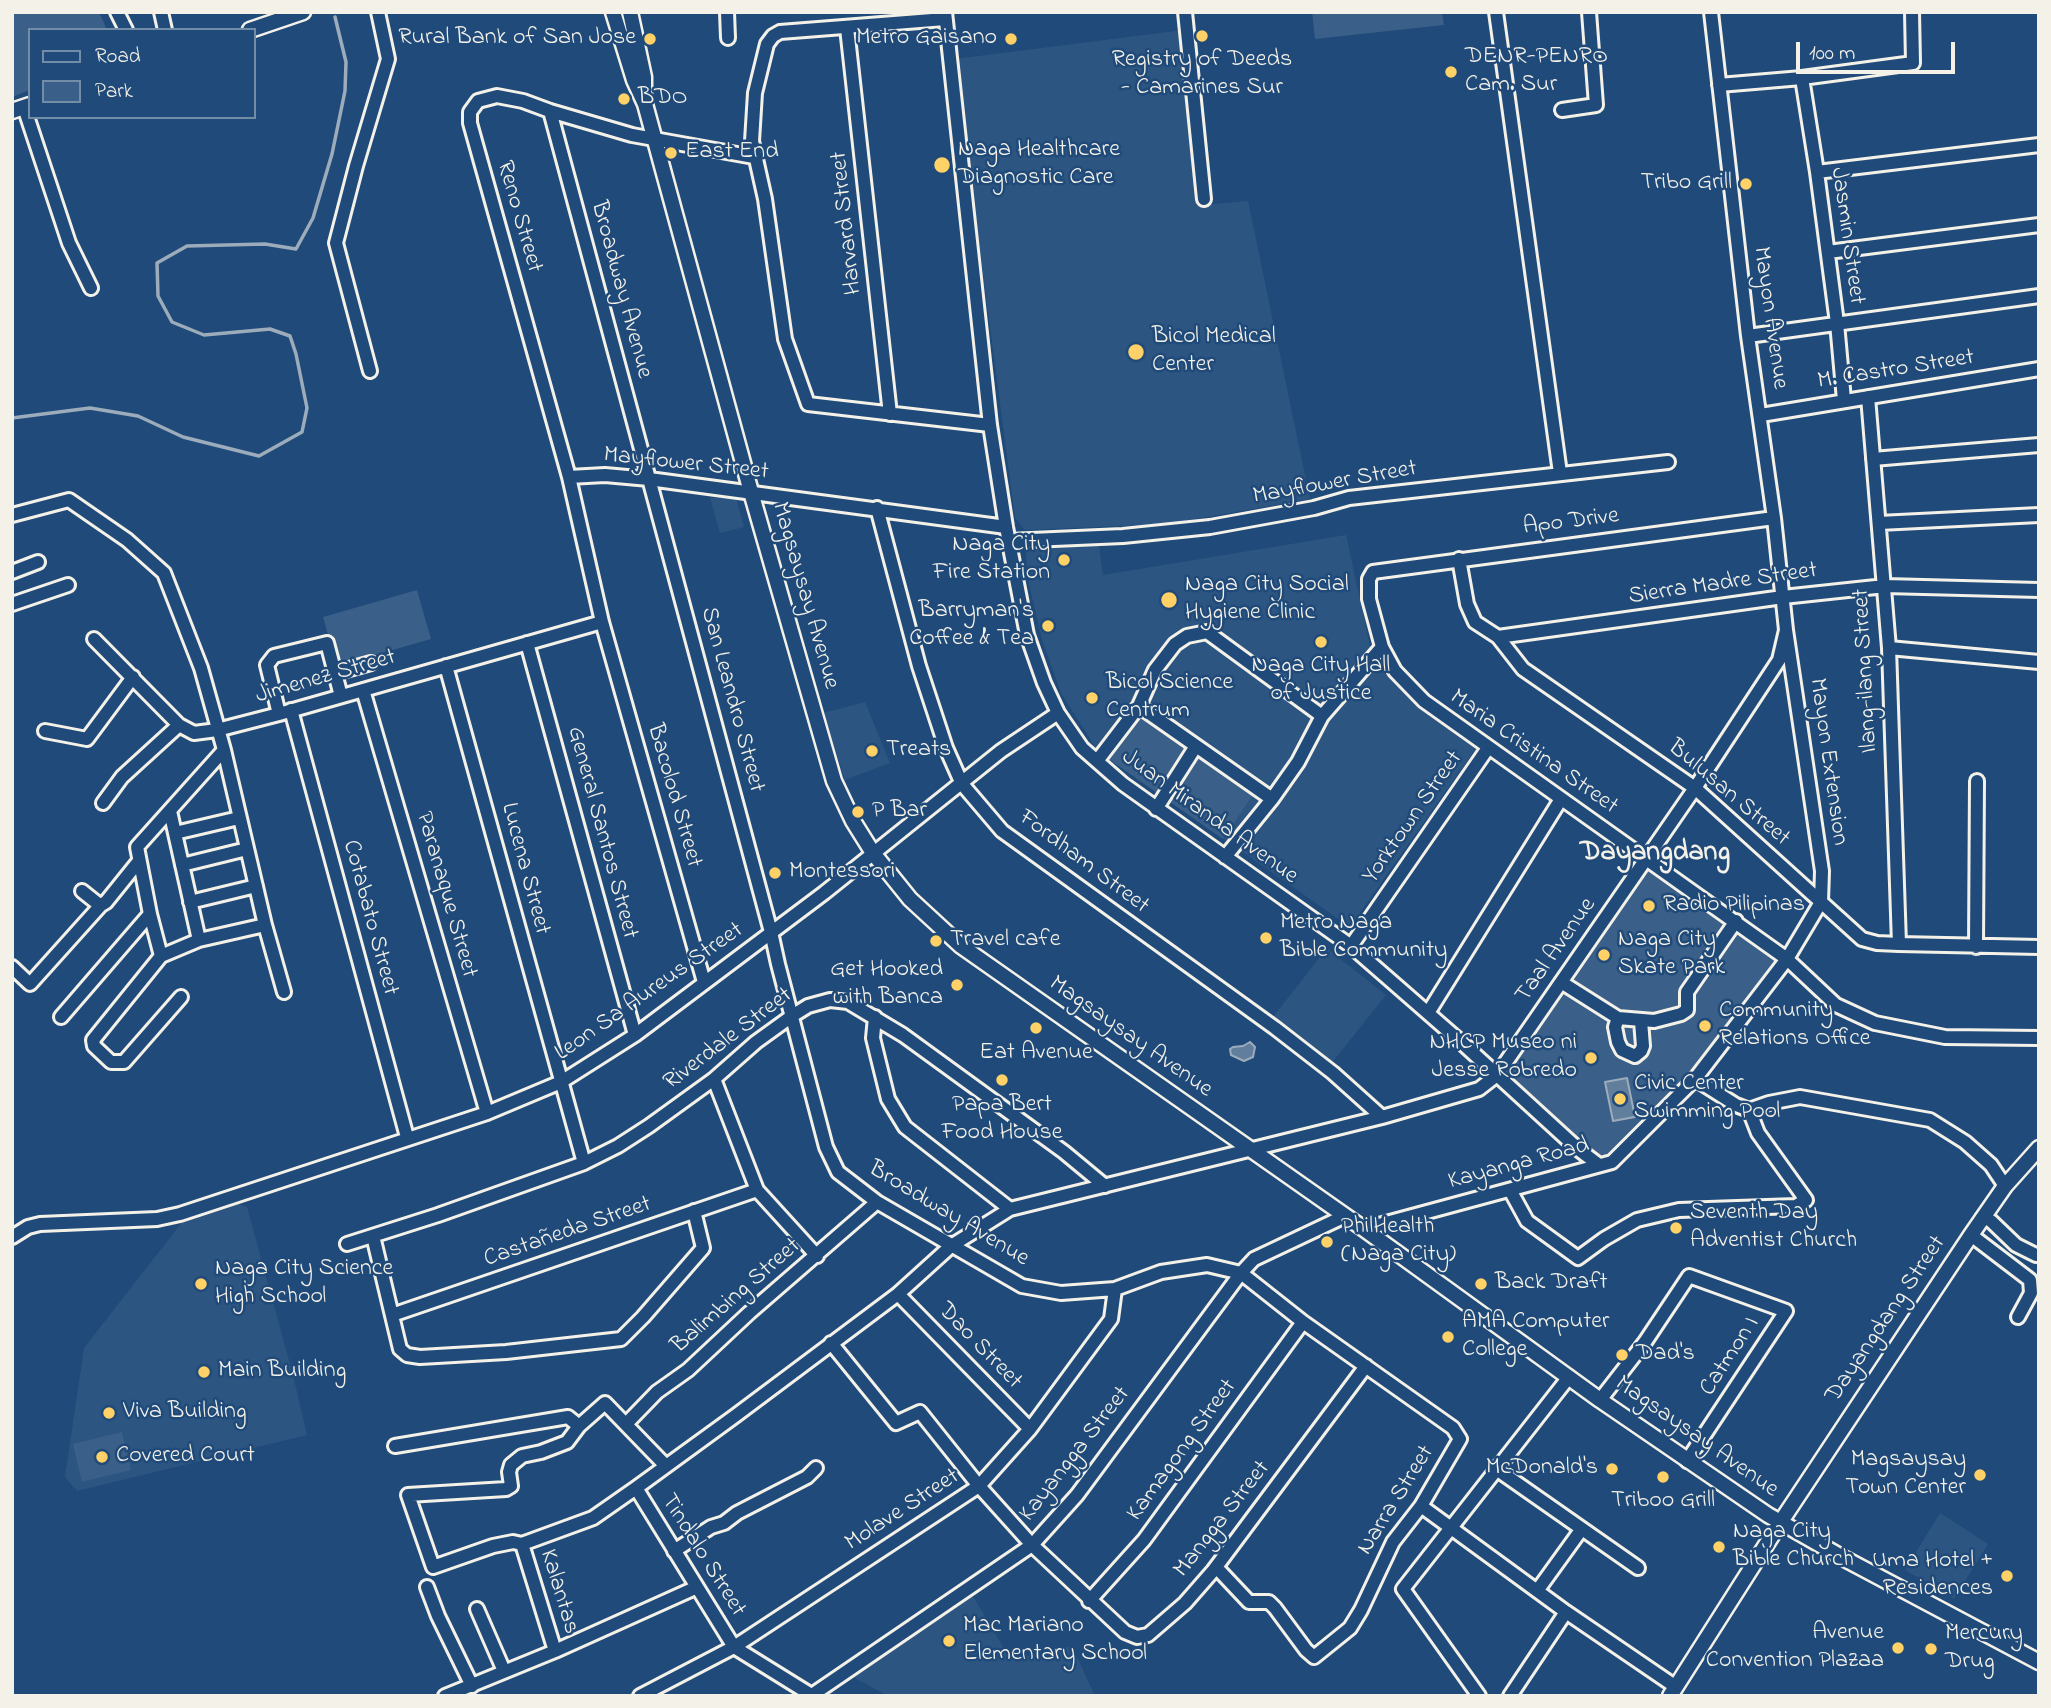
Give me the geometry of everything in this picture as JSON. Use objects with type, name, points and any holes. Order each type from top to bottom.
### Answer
[{"type":"main road","points":[[256,28],[303,12]]},
{"type":"main road","name":"Magsaysay Avenue","points":[[613,12],[634,80],[645,104],[751,492],[834,781],[853,821],[873,853],[910,899],[961,946],[1364,1229],[1687,1461],[1780,1523],[2039,1662]]},
{"type":"main road","name":"Magsaysay Avenue","points":[[629,12],[644,77],[645,104]]},
{"type":"main road","name":"Dayangdang Street","points":[[1673,1691],[1780,1523],[1983,1217],[2005,1185],[2039,1148]]},
{"type":"street","points":[[117,12],[125,28]]},
{"type":"street","points":[[370,371],[336,243],[387,59],[378,12]]},
{"type":"street","points":[[727,12],[728,38]]},
{"type":"street","points":[[1185,12],[1204,200]]},
{"type":"street","points":[[1496,12],[1560,473]]},
{"type":"street","points":[[1562,110],[1596,105],[1590,12]]},
{"type":"street","points":[[1719,85],[1802,78],[1913,63],[1912,12]]},
{"type":"street","name":"Mayon Avenue","points":[[1713,13],[1748,336],[1761,415],[1786,630]]},
{"type":"street","points":[[945,15],[780,32],[773,36],[767,44],[755,93],[752,141],[765,199],[785,339],[808,404],[990,425]]},
{"type":"street","name":"Juan Miranda Avenue","points":[[945,15],[990,425],[1008,541],[1027,635],[1058,713],[1082,748],[1097,761],[1156,809],[1351,946],[1599,1166]]},
{"type":"street","name":"Harvard Street","points":[[847,27],[890,414]]},
{"type":"street","name":"Jasmin Street","points":[[1802,78],[1828,252],[1844,400]]},
{"type":"street","name":"Reno Street","points":[[602,622],[569,477],[470,123],[470,111],[478,101],[497,96],[523,101],[632,135],[754,158]]},
{"type":"street","points":[[22,108],[69,243],[91,288]]},
{"type":"street","name":"Broadway Avenue","points":[[550,111],[649,480]]},
{"type":"street","points":[[1817,172],[2039,145]]},
{"type":"street","points":[[1828,252],[2039,225]]},
{"type":"street","points":[[1748,336],[2039,296]]},
{"type":"street","name":"M. Castro Street","points":[[1761,415],[2039,369]]},
{"type":"street","name":"Ilang-ilang Street","points":[[1868,397],[1889,648],[1899,944]]},
{"type":"street","points":[[1873,459],[2039,446]]},
{"type":"street","name":"Mayflower Street","points":[[1008,541],[1124,536],[1210,527],[1314,508],[1349,498],[1668,462]]},
{"type":"street","name":"Mayflower Street","points":[[569,477],[605,475],[649,480],[1006,527]]},
{"type":"street","name":"San Leandro Street","points":[[649,480],[771,932]]},
{"type":"street","points":[[12,515],[69,500],[127,540],[164,573],[201,668],[284,992]]},
{"type":"street","name":"Fordham Street","points":[[877,508],[919,666],[946,748],[962,784],[1002,831],[1275,1028],[1333,1073],[1382,1117]]},
{"type":"street","points":[[1879,523],[2039,515]]},
{"type":"street","name":"Apo Drive","points":[[1373,572],[1774,517]]},
{"type":"street","name":"Bulusan Street","points":[[1459,559],[1467,604],[1475,622],[1498,637],[1522,669],[1695,788],[1862,939],[1899,944],[2039,947]]},
{"type":"street","points":[[12,572],[38,562]]},
{"type":"street","name":"Maria Cristina Street","points":[[1373,572],[1369,579],[1369,599],[1382,647],[1395,671],[1424,701],[1736,921],[1787,959],[1836,1005],[1875,1023],[1945,1037],[2039,1038]]},
{"type":"street","points":[[12,604],[68,585]]},
{"type":"street","name":"Sierra Madre Street","points":[[1498,637],[1783,597],[1885,586],[2039,590]]},
{"type":"street","name":"Jimenez Street","points":[[179,725],[194,733],[217,730],[602,622]]},
{"type":"street","name":"Bacolod Street","points":[[602,622],[704,982]]},
{"type":"street","name":"Taal Avenue","points":[[579,1426],[567,1442],[522,1456],[511,1465],[509,1472],[512,1486],[506,1489],[408,1495],[433,1567],[493,1546],[513,1542],[522,1544],[593,1518],[898,1294],[951,1246],[1010,1209],[1382,1117],[1479,1089],[1497,1075],[1695,788],[1779,660],[1786,630]]},
{"type":"street","name":"Mayon Extension","points":[[1786,630],[1822,871],[1821,902]]},
{"type":"street","points":[[1097,761],[1139,706],[1155,670],[1175,644],[1187,636],[1207,632],[1322,716]]},
{"type":"street","points":[[94,639],[179,725],[122,776],[103,803]]},
{"type":"street","name":"Cotabato Street","points":[[335,673],[327,643],[274,656],[267,665],[285,712],[407,1137]]},
{"type":"street","name":"General Santos Street","points":[[527,643],[635,1035]]},
{"type":"street","points":[[1225,857],[1298,762],[1322,716],[1382,647]]},
{"type":"street","points":[[1889,648],[2039,662]]},
{"type":"street","points":[[341,696],[335,673],[371,663]]},
{"type":"street","name":"Lucena Street","points":[[446,666],[584,1163]]},
{"type":"street","points":[[46,731],[87,739],[133,677]]},
{"type":"street","name":"Paranaque Street","points":[[363,690],[487,1112]]},
{"type":"street","points":[[1139,706],[1272,799]]},
{"type":"street","name":"Leon Sa Aureus Street","points":[[12,1237],[28,1227],[40,1224],[157,1219],[211,1204],[487,1112],[561,1082],[635,1035],[824,893],[1001,751],[1058,713]]},
{"type":"street","points":[[1156,809],[1196,747]]},
{"type":"street","name":"Yorktown Street","points":[[1351,946],[1488,748]]},
{"type":"street","points":[[162,956],[150,914],[137,847],[224,750]]},
{"type":"street","points":[[1976,947],[1977,781]]},
{"type":"street","points":[[1428,1013],[1561,799]]},
{"type":"street","points":[[170,811],[199,940]]},
{"type":"street","points":[[175,833],[239,818]]},
{"type":"street","points":[[182,865],[247,849]]},
{"type":"street","points":[[12,967],[30,984],[106,902],[139,861]]},
{"type":"street","points":[[190,902],[256,886]]},
{"type":"street","points":[[82,891],[101,905]]},
{"type":"street","name":"Kayanga Road","points":[[1364,1229],[1612,1162],[1695,1079],[1787,959],[1821,902]]},
{"type":"street","points":[[61,1017],[150,914]]},
{"type":"street","points":[[1561,982],[1618,1018],[1654,1021],[1681,1014],[1686,1010],[1687,992],[1736,921]]},
{"type":"street","points":[[181,997],[124,1062],[111,1062],[94,1046],[93,1040],[162,956],[199,940],[265,925]]},
{"type":"street","name":"Broadway Avenue","points":[[771,932],[826,1147],[838,1172],[877,1202],[1023,1286],[1061,1293],[1115,1289],[1161,1272],[1208,1265],[1241,1273]]},
{"type":"street","name":"Riverdale Street","points":[[346,1244],[584,1163],[618,1146],[713,1079],[756,1042],[792,1016],[808,1006],[830,1000],[848,1002],[903,1035],[1064,1152],[1105,1186]]},
{"type":"street","points":[[875,1017],[873,1038],[888,1100],[905,1128],[1010,1209]]},
{"type":"street","points":[[1618,1018],[1615,1027],[1618,1042],[1622,1050],[1635,1056],[1643,1046],[1641,1021]]},
{"type":"street","points":[[713,1079],[757,1189],[817,1256]]},
{"type":"street","points":[[1510,1190],[1527,1221],[1578,1258],[1637,1220],[1679,1210],[1796,1206],[1806,1199],[1758,1133],[1749,1110],[1720,1096],[1695,1079]]},
{"type":"street","points":[[1749,1110],[1769,1102],[1800,1097],[1930,1120],[1965,1142],[1991,1165],[2005,1185]]},
{"type":"street","points":[[1569,1173],[1578,1149]]},
{"type":"street","name":"Castañeda Street","points":[[392,1315],[757,1189]]},
{"type":"street","name":"Balimbing Street","points":[[626,1424],[657,1392],[688,1370],[877,1202]]},
{"type":"street","points":[[373,1236],[400,1349],[407,1355],[420,1357],[506,1352],[621,1339],[703,1248],[694,1211]]},
{"type":"street","name":"Kayangga Street","points":[[812,1695],[1031,1545],[1077,1495],[1254,1259],[1345,1216]]},
{"type":"street","points":[[1983,1217],[2016,1245],[2036,1255]]},
{"type":"street","points":[[1971,1235],[2030,1280],[2031,1293],[2018,1317]]},
{"type":"street","name":"Narra Street","points":[[1216,1567],[1249,1602],[1269,1602],[1314,1657],[1350,1628],[1393,1542],[1420,1506],[1460,1439],[1454,1429],[1303,1322],[1241,1273]]},
{"type":"street","name":"Catmon I","points":[[1600,1400],[1645,1342],[1689,1276],[1786,1311],[1687,1461]]},
{"type":"street","name":"Molave Street","points":[[639,1696],[666,1690],[979,1486],[1030,1429],[1111,1319],[1115,1289]]},
{"type":"street","name":"Dao Street","points":[[898,1294],[1030,1429]]},
{"type":"street","name":"Kamagong Street","points":[[1089,1601],[1151,1530],[1303,1322]]},
{"type":"street","points":[[831,1343],[896,1423],[920,1412],[979,1486],[1031,1545],[1089,1601]]},
{"type":"street","name":"Mangga Street","points":[[1089,1601],[1125,1632],[1137,1637],[1148,1635],[1185,1603],[1216,1567],[1366,1366]]},
{"type":"street","points":[[1479,1696],[1403,1589],[1495,1468],[1569,1377]]},
{"type":"street","points":[[395,1446],[568,1417],[579,1426],[605,1403],[666,1465]]},
{"type":"street","points":[[674,1551],[711,1527],[724,1523],[737,1513],[807,1477],[816,1468]]},
{"type":"street","points":[[1495,1468],[1638,1568]]},
{"type":"street","name":"Tindalo Street","points":[[636,1488],[695,1588],[734,1647]]},
{"type":"street","points":[[1420,1506],[1673,1691]]},
{"type":"street","points":[[1537,1591],[1581,1530]]},
{"type":"street","name":"Kalantas","points":[[522,1544],[555,1651]]},
{"type":"street","points":[[427,1587],[472,1686]]},
{"type":"street","points":[[445,1696],[555,1651],[695,1588]]},
{"type":"street","points":[[477,1609],[504,1671]]},
{"type":"street","points":[[1510,1696],[1566,1612]]},
{"type":"street","points":[[734,1647],[812,1695]]},
{"type":"shaded area","name":"Bicol Medical Center","points":[[1183,30],[1202,205],[1248,201],[1310,499],[1167,524],[1025,530],[1015,518],[955,59]]},
{"type":"shaded area","points":[[710,498],[736,498],[744,527],[720,533]]},
{"type":"shaded area","points":[[1346,535],[1370,646],[1384,671],[1414,702],[1477,747],[1350,927],[1097,750],[1061,693],[1042,640],[1029,584],[1025,547],[1099,545],[1103,575]]},
{"type":"shaded area","points":[[865,702],[890,763],[845,780],[823,713]]},
{"type":"shaded area","points":[[1327,948],[1386,995],[1331,1064],[1273,1017]]},
{"type":"shaded area","points":[[1250,1042],[1255,1047],[1253,1057],[1244,1061],[1231,1055],[1230,1049]]},
{"type":"shaded area","name":"Civic Center Swimming Pool","points":[[1627,1078],[1635,1117],[1613,1121],[1605,1082]]},
{"type":"shaded area","name":"Naga City Science High School","points":[[236,1203],[247,1207],[307,1435],[77,1491],[65,1477],[84,1348],[183,1221]]},
{"type":"shaded area","points":[[1940,1513],[1988,1544],[1954,1599],[1905,1570]]},
{"type":"shaded area","name":"Mac Mariano Elementary School","points":[[971,1593],[1011,1660],[1072,1646],[1095,1696],[888,1696],[849,1675]]},
{"type":"green space","points":[[12,12],[99,12],[106,28],[28,28],[28,91],[12,97]]},
{"type":"green space","points":[[1312,12],[1442,12],[1444,25],[1315,39]]},
{"type":"green space","points":[[417,590],[431,639],[337,666],[323,617]]},
{"type":"green space","points":[[1140,716],[1252,796],[1223,839],[1107,758]]},
{"type":"green space","points":[[1646,858],[1787,959],[1695,1079],[1599,1165],[1497,1075]]},
{"type":"green space","name":"Covered Court","points":[[122,1432],[131,1470],[82,1482],[73,1444]]},
{"type":"waterway","points":[[12,418],[90,408],[138,416],[183,437],[259,456],[302,432],[307,408],[290,336],[270,329],[204,335],[172,322],[158,296],[157,263],[187,246],[265,244],[296,249],[313,218],[332,154],[345,91],[346,62],[335,17]]},
{"type":"place","name":"Registry of Deeds - Camarines Sur","points":[[1202,36]]},
{"type":"place","name":"Rural Bank of San Jose","points":[[650,39]]},
{"type":"place","name":"Metro Gaisano","points":[[1011,39]]},
{"type":"place","name":"DENR-PENRO Cam. Sur","points":[[1451,72]]},
{"type":"place","name":"BDO","points":[[624,99]]},
{"type":"place","name":"East End","points":[[671,153]]},
{"type":"place","name":"Naga Healthcare Diagnostic Care","points":[[942,165]]},
{"type":"place","name":"Tribo Grill","points":[[1746,184]]},
{"type":"place","name":"Bicol Medical Center","points":[[1136,352]]},
{"type":"place","name":"Naga City Fire Station","points":[[1064,560]]},
{"type":"place","name":"Naga City Social Hygiene Clinic","points":[[1169,600]]},
{"type":"place","name":"Barryman's Coffee & Tea","points":[[1048,626]]},
{"type":"place","name":"Naga City Hall of Justice","points":[[1321,642]]},
{"type":"place","name":"Bicol Science Centrum","points":[[1092,698]]},
{"type":"place","name":"Treats","points":[[872,751]]},
{"type":"place","name":"P Bar","points":[[858,812]]},
{"type":"place","name":"Montessori","points":[[775,873]]},
{"type":"place","name":"Radio Pilipinas","points":[[1649,906]]},
{"type":"place","name":"Metro Naga Bible Community","points":[[1266,938]]},
{"type":"place","name":"Travel cafe","points":[[936,941]]},
{"type":"place","name":"Naga City Skate Park","points":[[1604,955]]},
{"type":"place","name":"Get Hooked with Banca","points":[[957,985]]},
{"type":"place","name":"Community Relations Office","points":[[1705,1026]]},
{"type":"place","name":"Eat Avenue","points":[[1036,1028]]},
{"type":"place","name":"NHCP Museo ni Jesse Robredo","points":[[1591,1058]]},
{"type":"place","name":"Papa Bert Food House","points":[[1002,1080]]},
{"type":"place","name":"Civic Center Swimming Pool","points":[[1620,1099]]},
{"type":"place","name":"Seventh Day Adventist Church","points":[[1676,1228]]},
{"type":"place","name":"PhilHealth (Naga City)","points":[[1327,1242]]},
{"type":"place","name":"Naga City Science High School","points":[[201,1284]]},
{"type":"place","name":"Back Draft","points":[[1481,1284]]},
{"type":"place","name":"AMA Computer College","points":[[1448,1337]]},
{"type":"place","name":"Dad's","points":[[1622,1355]]},
{"type":"place","name":"Main Building","points":[[204,1372]]},
{"type":"place","name":"Viva Building","points":[[109,1413]]},
{"type":"place","name":"Covered Court","points":[[102,1457]]},
{"type":"place","name":"McDonald's","points":[[1612,1469]]},
{"type":"place","name":"Magsaysay Town Center","points":[[1980,1475]]},
{"type":"place","name":"Triboo Grill","points":[[1663,1477]]},
{"type":"place","name":"Naga City Bible Church","points":[[1719,1547]]},
{"type":"place","name":"Uma Hotel + Residences","points":[[2007,1576]]},
{"type":"place","name":"Mac Mariano Elementary School","points":[[949,1641]]},
{"type":"place","name":"Avenue Convention Plazaa","points":[[1898,1648]]},
{"type":"place","name":"Mercury Drug","points":[[1931,1649]]},
{"type":"district","name":"Dayangdang","points":[[1655,854]]}]
